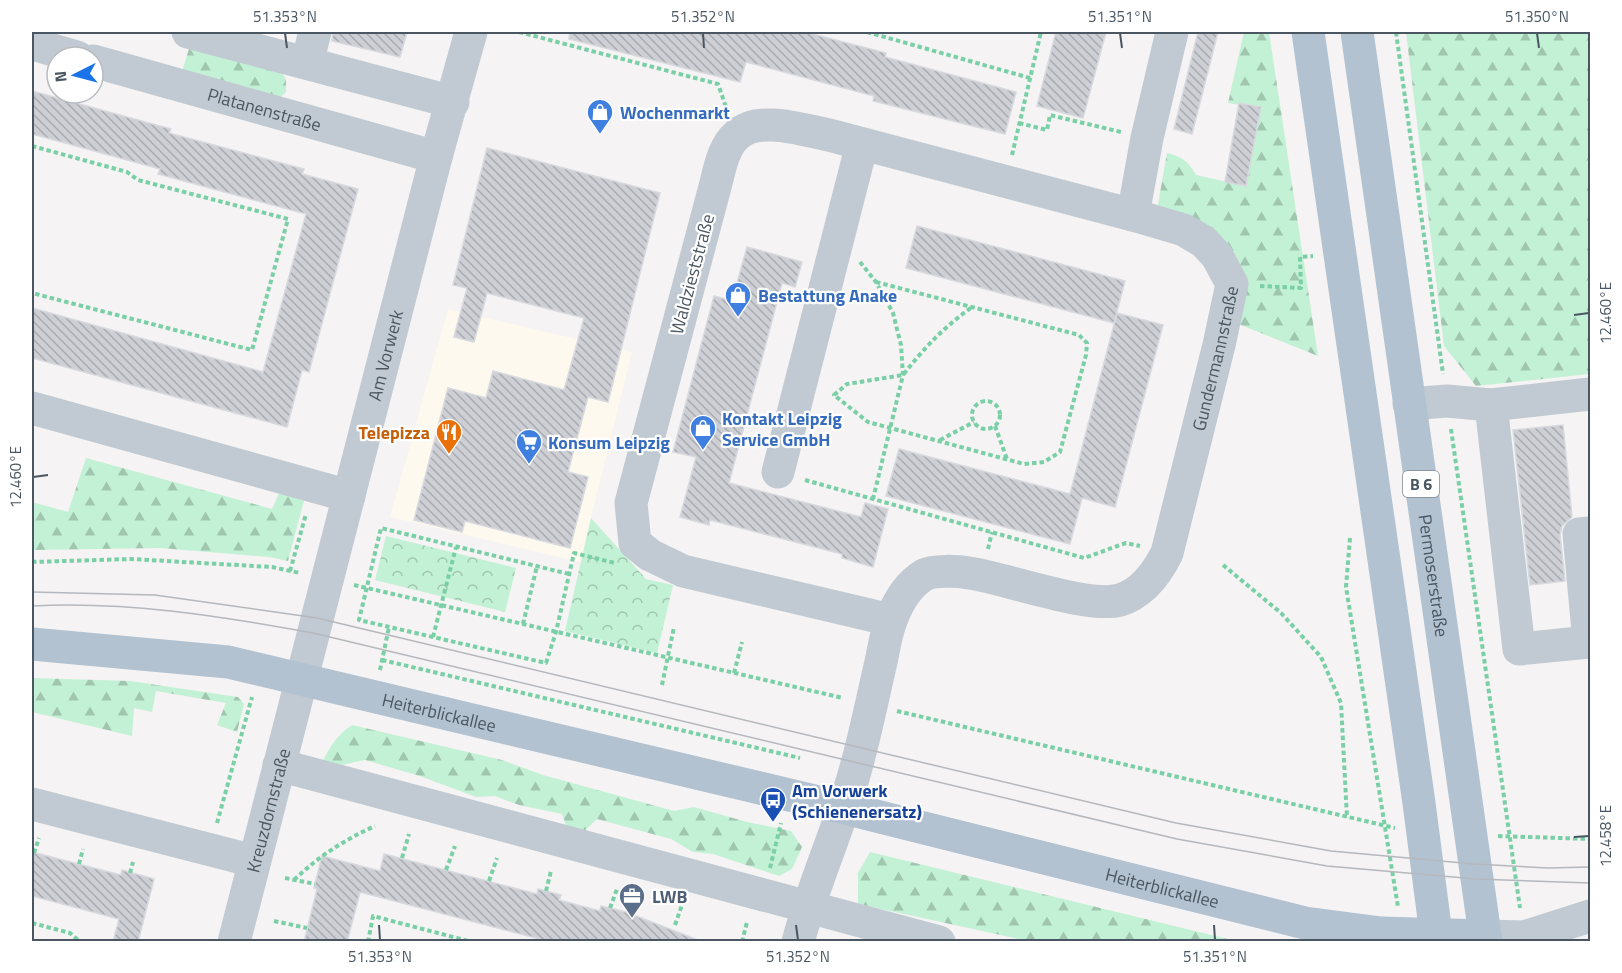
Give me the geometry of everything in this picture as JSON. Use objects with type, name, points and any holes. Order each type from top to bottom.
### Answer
[{"type":"main road","points":[[1308,32],[1437,938]]},
{"type":"main road","name":"Permoserstraße","points":[[1357,32],[1485,939]]},
{"type":"main road","name":"Heiterblickallee","points":[[32,644],[228,662],[844,808],[1305,923],[1437,938],[1485,939]]},
{"type":"street","points":[[188,32],[453,102]]},
{"type":"street","points":[[307,63],[315,32]]},
{"type":"street","name":"Am Vorwerk","points":[[301,678],[436,157],[471,32]]},
{"type":"street","points":[[735,136],[748,128],[778,124],[1133,215],[1146,138],[1172,32]]},
{"type":"street","name":"Platanenstraße","points":[[105,65],[436,157]]},
{"type":"street","name":"Waldzieststraße","points":[[643,549],[631,503],[722,160],[735,136]]},
{"type":"street","points":[[778,472],[861,144]]},
{"type":"street","name":"Gundermannstraße","points":[[891,620],[901,597],[925,574],[955,570],[981,574],[1082,599],[1120,600],[1140,590],[1155,573],[1167,553],[1232,284],[1217,256],[1204,242],[1184,230],[1133,215]]},
{"type":"street","points":[[1409,404],[1447,401],[1491,405],[1590,394]]},
{"type":"street","points":[[1491,405],[1519,649],[1588,642],[1579,534],[1590,533]]},
{"type":"street","points":[[32,408],[349,496]]},
{"type":"street","points":[[643,549],[683,571],[891,620],[857,763],[798,942]]},
{"type":"street","name":"Kreuzdornstraße","points":[[234,942],[301,678]]},
{"type":"street","points":[[279,765],[939,942]]},
{"type":"street","points":[[32,804],[254,861]]},
{"type":"street","points":[[1485,939],[1524,937],[1590,916]]},
{"type":"path","points":[[519,32],[718,84],[735,136]]},
{"type":"path","points":[[867,32],[1030,78]]},
{"type":"path","points":[[1005,182],[1041,32]]},
{"type":"path","points":[[1396,32],[1508,837],[1524,937]]},
{"type":"path","points":[[1019,123],[1047,130],[1050,115],[1146,138]]},
{"type":"path","points":[[32,146],[127,172],[138,180],[288,219],[252,350],[32,293]]},
{"type":"path","points":[[836,246],[860,261],[876,282],[893,313],[902,345],[903,375],[873,499]]},
{"type":"path","points":[[1232,284],[1301,288],[1300,257],[1314,256]]},
{"type":"path","points":[[876,282],[1080,335],[1087,343],[1086,355],[1060,452],[1044,462],[1024,464],[868,422],[834,395],[847,384],[903,375],[927,344],[948,324],[972,307]]},
{"type":"path","points":[[989,400],[997,405],[1000,409],[1000,418],[995,426],[986,429],[974,422],[973,408],[980,402],[989,400]]},
{"type":"path","points":[[939,440],[974,422]]},
{"type":"path","points":[[995,426],[1007,459]]},
{"type":"path","points":[[778,472],[1084,558],[1126,543],[1167,553]]},
{"type":"path","points":[[32,562],[131,559],[272,567],[290,571],[306,514]]},
{"type":"path","points":[[569,574],[381,528],[359,620],[546,663],[556,632],[574,553],[639,568],[643,549]]},
{"type":"path","points":[[433,637],[456,547]]},
{"type":"path","points":[[1223,565],[1281,613],[1321,657],[1341,704],[1347,818]]},
{"type":"path","points":[[523,624],[537,566]]},
{"type":"path","points":[[366,587],[849,700]]},
{"type":"path","points":[[379,678],[389,627]]},
{"type":"path","points":[[662,685],[674,627]]},
{"type":"path","points":[[734,673],[742,642]]},
{"type":"path","points":[[382,660],[800,758]]},
{"type":"path","points":[[210,849],[253,693]]},
{"type":"path","points":[[887,708],[1385,828],[1402,934]]},
{"type":"path","points":[[769,871],[782,819]]},
{"type":"path","points":[[294,880],[333,847],[375,826]]},
{"type":"path","points":[[402,858],[409,834]]},
{"type":"path","points":[[1508,837],[1590,839]]},
{"type":"path","points":[[34,853],[39,838]]},
{"type":"path","points":[[446,870],[455,846]]},
{"type":"path","points":[[79,864],[83,849]]},
{"type":"path","points":[[489,881],[497,858]]},
{"type":"path","points":[[130,873],[134,862]]},
{"type":"path","points":[[546,891],[551,872]]},
{"type":"path","points":[[285,878],[315,884]]},
{"type":"path","points":[[610,908],[617,889]]},
{"type":"path","points":[[675,925],[682,905]]},
{"type":"path","points":[[368,942],[373,916],[472,942]]},
{"type":"path","points":[[274,921],[307,928]]},
{"type":"path","points":[[742,942],[747,922]]},
{"type":"path","points":[[32,923],[69,933],[80,942]]},
{"type":"shaded area","points":[[448,309],[632,352],[580,562],[390,517]]},
{"type":"green space","points":[[1244,32],[1269,32],[1318,356],[1236,323],[1239,275],[1157,210],[1167,153],[1184,160],[1196,175],[1246,186],[1260,108],[1228,103]]},
{"type":"green space","points":[[1406,32],[1590,32],[1590,374],[1476,386],[1444,346]]},
{"type":"green space","points":[[193,36],[279,69],[286,79],[286,92],[280,98],[179,81]]},
{"type":"green space","points":[[86,458],[272,509],[280,491],[305,497],[288,561],[269,557],[160,548],[32,550],[32,502],[68,512]]},
{"type":"green space","points":[[591,518],[646,579],[673,585],[657,653],[565,631]]},
{"type":"green space","points":[[386,536],[516,568],[505,612],[375,580]]},
{"type":"green space","points":[[32,678],[130,681],[238,697],[244,704],[237,732],[217,725],[226,703],[156,691],[152,712],[134,708],[132,736],[32,712]]},
{"type":"green space","points":[[352,725],[502,760],[543,775],[674,811],[694,807],[747,822],[791,831],[802,847],[792,869],[779,876],[713,854],[693,852],[671,839],[597,819],[580,835],[566,825],[562,814],[519,805],[495,796],[476,797],[420,776],[365,760],[337,766],[322,763],[334,741]]},
{"type":"green space","points":[[870,852],[1236,941],[1028,941],[858,904],[858,873]]},
{"type":"building","points":[[333,32],[407,32],[400,57],[332,41]]},
{"type":"building","points":[[570,32],[805,32],[886,53],[885,57],[1016,92],[1005,134],[873,101],[874,96],[746,62],[740,82],[569,39]]},
{"type":"building","points":[[1056,32],[1106,32],[1083,118],[1037,106]]},
{"type":"building","points":[[1198,32],[1218,32],[1192,134],[1174,129]]},
{"type":"building","points":[[32,91],[45,95],[45,105],[83,105],[171,129],[169,133],[304,169],[302,174],[358,189],[309,372],[302,370],[287,427],[32,358],[32,308],[263,372],[306,214],[158,174],[160,169],[32,134]]},
{"type":"building","points":[[1239,103],[1261,107],[1246,186],[1225,182]]},
{"type":"building","points":[[487,148],[660,193],[608,402],[588,397],[568,472],[588,477],[570,548],[465,521],[462,532],[414,520],[448,388],[486,398],[493,371],[564,390],[584,318],[487,293],[474,342],[454,337],[467,288],[453,285]]},
{"type":"building","points":[[917,226],[1125,281],[1114,323],[906,268]]},
{"type":"building","points":[[747,247],[802,262],[795,287],[782,283],[729,483],[861,517],[865,503],[888,509],[873,567],[842,558],[842,554],[710,520],[709,525],[680,517],[696,457],[673,452],[714,296],[732,301]]},
{"type":"building","points":[[1117,313],[1163,325],[1115,507],[1082,498],[1070,544],[886,496],[899,449],[1070,494]]},
{"type":"building","points":[[1563,425],[1572,517],[1562,526],[1560,535],[1565,581],[1530,585],[1513,430]]},
{"type":"building","points":[[32,852],[121,875],[122,870],[154,879],[138,942],[113,942],[119,919],[32,896]]},
{"type":"building","points":[[384,854],[537,894],[538,889],[561,895],[559,900],[600,911],[601,906],[626,912],[698,940],[698,942],[551,942],[360,892],[347,942],[304,942],[317,889],[314,888],[322,856],[380,871]]},
{"type":"tram line","points":[[32,592],[155,595],[317,618],[1176,823],[1331,851],[1474,864],[1548,868],[1590,867]]},
{"type":"tram line","points":[[32,606],[102,606],[173,611],[313,633],[1177,839],[1327,866],[1476,879],[1590,883]]},
{"type":"place","name":"Wochenmarkt","points":[[600,135]]},
{"type":"place","name":"Bestattung Anake","points":[[738,318]]},
{"type":"place","name":"Kontakt Leipzig Service GmbH","points":[[703,451]]},
{"type":"place","name":"Telepizza","points":[[449,455]]},
{"type":"place","name":"Konsum Leipzig","points":[[529,465]]},
{"type":"place","name":"Am Vorwerk (Schienenersatz)","points":[[773,823]]},
{"type":"place","name":"LWB","points":[[632,919]]}]
